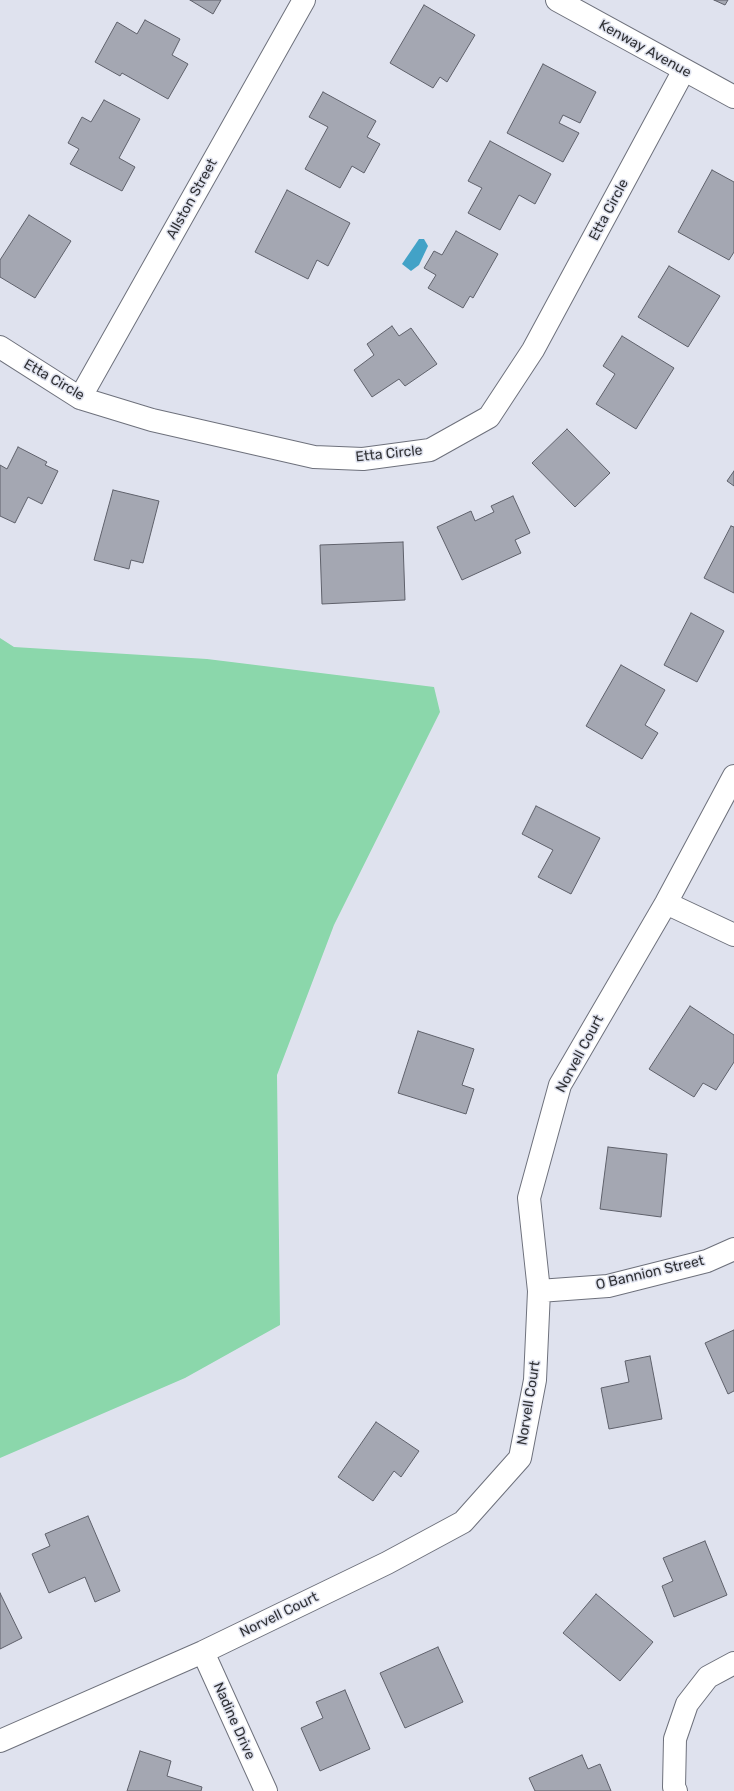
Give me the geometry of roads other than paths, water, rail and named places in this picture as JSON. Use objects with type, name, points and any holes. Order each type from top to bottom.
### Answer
[{"type":"street","name":"Allston Street","points":[[80,398],[304,0]]},
{"type":"street","name":"Kenway Avenue","points":[[557,0],[734,97]]},
{"type":"street","name":"Etta Circle","points":[[0,347],[80,398],[152,420],[314,457],[363,459],[430,450],[489,417],[534,350],[684,70]]},
{"type":"street","name":"Norvell Court","points":[[0,1741],[203,1652],[387,1563],[464,1522],[520,1458],[535,1380],[539,1291],[529,1198],[560,1086],[666,904],[734,776]]},
{"type":"street","points":[[666,904],[734,935]]},
{"type":"street","name":"O Bannion Street","points":[[539,1291],[608,1286],[706,1261],[734,1248]]},
{"type":"street","name":"Nadine Drive","points":[[203,1652],[266,1791]]},
{"type":"street","points":[[676,1791],[674,1787],[675,1739],[687,1704],[708,1677],[734,1664]]},
{"type":"water","points":[[419,239],[424,239],[428,246],[419,265],[411,271],[402,264]]}]
